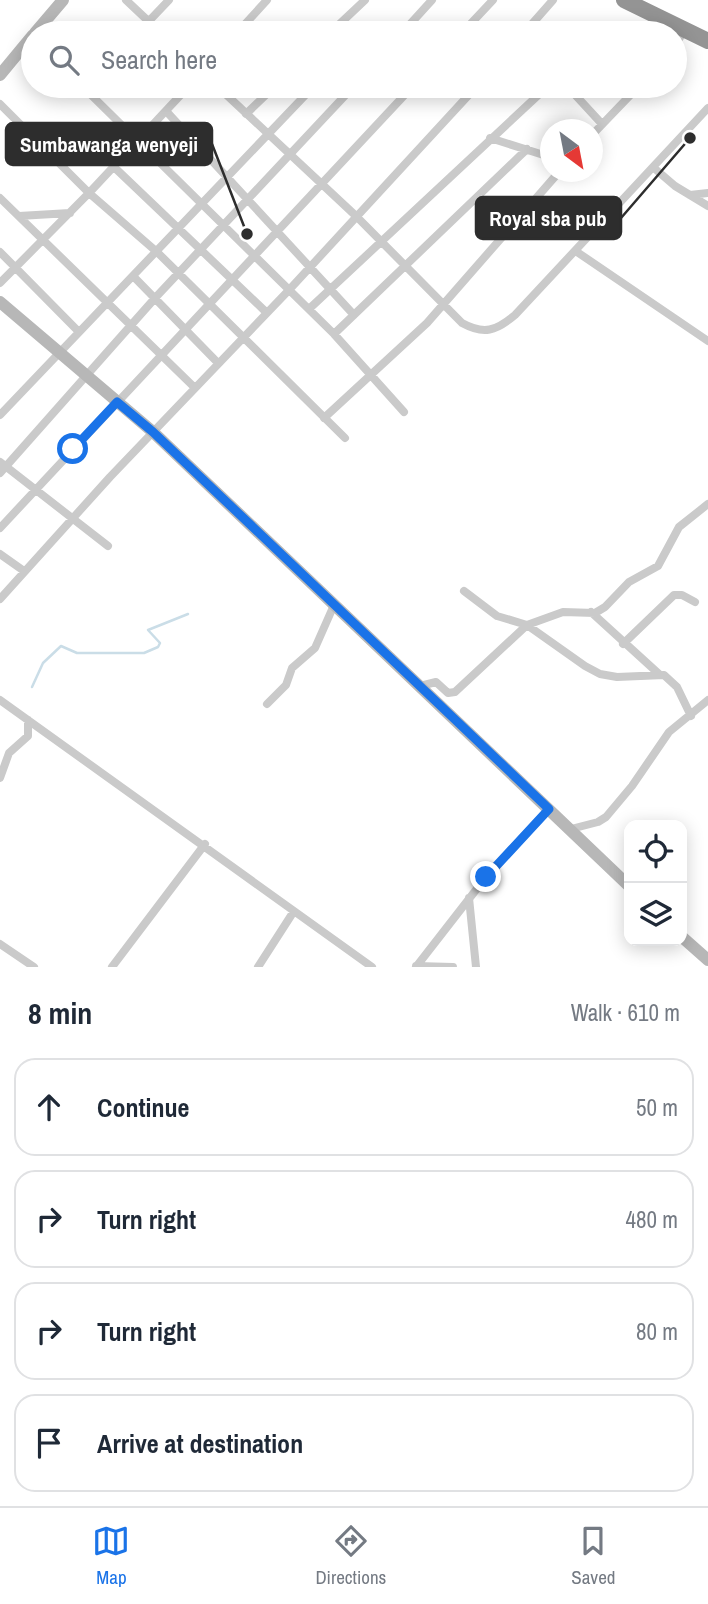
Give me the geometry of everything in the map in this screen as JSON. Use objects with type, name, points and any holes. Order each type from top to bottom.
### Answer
[{"type":"highway","points":[[624,0],[654,21]]},
{"type":"highway","points":[[687,39],[708,41]]},
{"type":"street","points":[[46,21],[63,0]]},
{"type":"street","points":[[126,0],[149,21],[169,0]]},
{"type":"street","points":[[248,21],[267,0]]},
{"type":"street","points":[[343,21],[365,0]]},
{"type":"street","points":[[413,21],[432,0]]},
{"type":"street","points":[[473,21],[493,0]]},
{"type":"street","points":[[535,21],[553,0]]},
{"type":"street","points":[[0,75],[21,50]]},
{"type":"street","points":[[94,98],[334,334],[404,412]]},
{"type":"street","points":[[0,284],[178,98]]},
{"type":"street","points":[[229,98],[356,216],[462,323],[477,331],[491,331],[515,315],[577,252],[708,108]]},
{"type":"street","points":[[246,114],[263,98]]},
{"type":"street","points":[[0,415],[58,351],[108,304],[303,98]]},
{"type":"street","points":[[108,546],[2,467],[342,98]]},
{"type":"street","points":[[0,528],[402,98]]},
{"type":"street","points":[[0,598],[466,98]]},
{"type":"street","points":[[309,309],[535,98]]},
{"type":"street","points":[[578,98],[598,119]]},
{"type":"street","points":[[603,124],[628,98]]},
{"type":"street","points":[[0,104],[89,193],[179,273],[345,438]]},
{"type":"street","points":[[166,111],[354,315]]},
{"type":"street","points":[[490,138],[540,153]]},
{"type":"street","points":[[334,334],[527,149]]},
{"type":"street","points":[[114,167],[267,313]]},
{"type":"street","points":[[654,167],[689,195],[708,206]]},
{"type":"street","points":[[324,418],[444,304],[550,182]]},
{"type":"street","points":[[689,195],[708,193]]},
{"type":"street","points":[[0,198],[194,387]]},
{"type":"street","points":[[19,216],[70,212]]},
{"type":"street","points":[[0,252],[78,331]]},
{"type":"street","points":[[577,252],[708,341]]},
{"type":"street","points":[[134,277],[218,363]]},
{"type":"street","points":[[0,302],[153,432],[626,883]]},
{"type":"street","points":[[420,686],[436,682],[448,693],[455,692],[517,631],[527,625],[563,612],[591,612],[605,607],[629,582],[657,566],[679,527],[708,504]]},
{"type":"street","points":[[0,554],[24,571]]},
{"type":"street","points":[[464,591],[497,616],[527,625],[600,674],[617,677],[659,674]]},
{"type":"street","points":[[623,643],[674,595],[695,602]]},
{"type":"street","points":[[267,704],[286,685],[292,668],[318,644],[334,605]]},
{"type":"street","points":[[591,612],[623,643],[677,687],[691,716]]},
{"type":"street","points":[[571,830],[606,817],[669,732],[708,700]]},
{"type":"street","points":[[3,701],[205,844],[372,967]]},
{"type":"street","points":[[0,778],[9,753],[28,736],[28,720]]},
{"type":"street","points":[[416,967],[469,898],[549,809]]},
{"type":"street","points":[[113,967],[205,844]]},
{"type":"street","points":[[469,898],[476,967]]},
{"type":"street","points":[[258,967],[294,911]]},
{"type":"street","points":[[687,941],[708,960]]},
{"type":"street","points":[[0,944],[34,967]]},
{"type":"street","points":[[416,967],[453,967]]},
{"type":"waterway","points":[[32,687],[43,663],[61,646],[77,653],[144,653],[158,647],[160,643],[148,630],[188,614]]},
{"type":"place","name":"Royal sba pub","points":[[690,138]]},
{"type":"place","name":"Sumbawanga wenyeji","points":[[247,234]]},
{"type":"route","points":[[73,449],[117,402],[153,432],[549,809],[486,877]]}]
